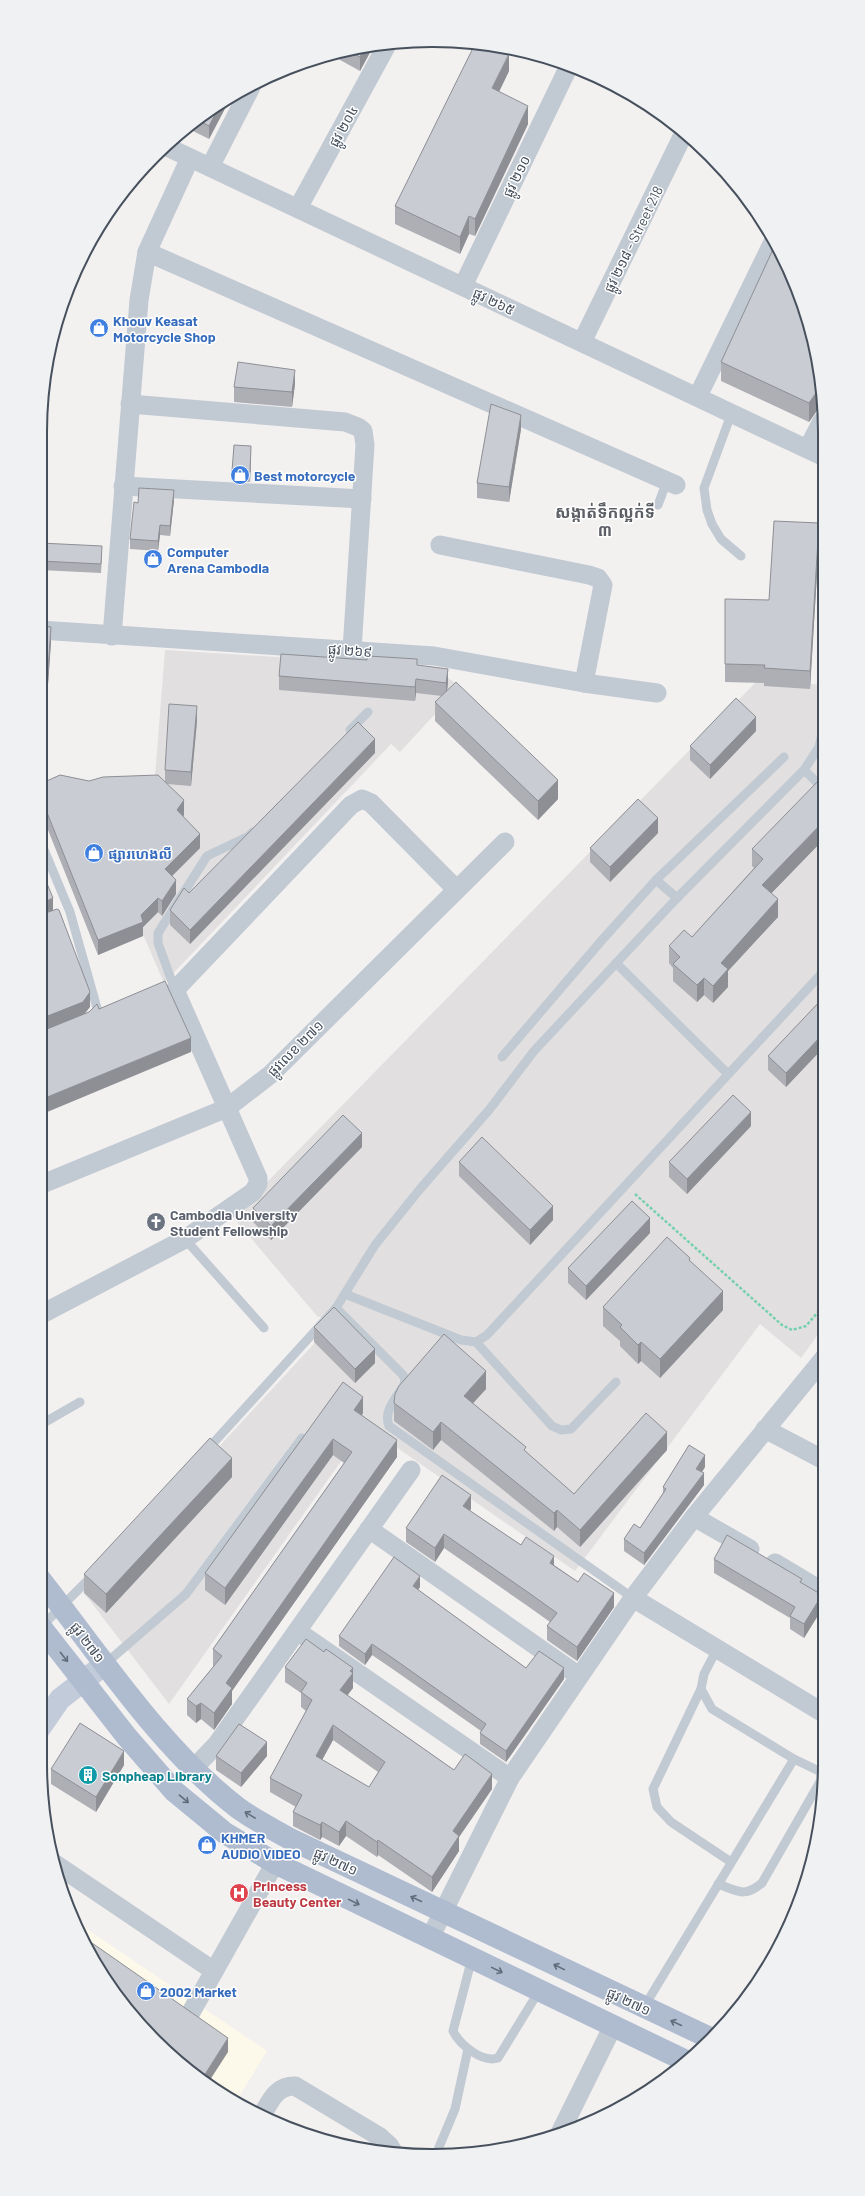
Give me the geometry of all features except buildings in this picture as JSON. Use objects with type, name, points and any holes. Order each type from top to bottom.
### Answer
[{"type":"main road","name":"ផ្លូវ ២៧១","points":[[47,1588],[105,1664],[193,1769],[239,1808],[290,1839],[643,2008],[705,2036]]},
{"type":"main road","name":"ផ្លូវ ២៧១","points":[[47,1636],[127,1737],[174,1791],[225,1833],[275,1863],[680,2058]]},
{"type":"street","name":"ផ្លូវ ២០៤","points":[[298,208],[384,50]]},
{"type":"street","name":"ផ្លូវ ២១០","points":[[463,286],[567,71]]},
{"type":"street","points":[[210,167],[247,95]]},
{"type":"street","name":"ផ្លូវ ២១៨ - Street 218","points":[[582,342],[682,139]]},
{"type":"street","name":"ផ្លូវ ២៦៥","points":[[172,149],[815,452]]},
{"type":"street","points":[[112,636],[139,300],[147,252],[190,158]]},
{"type":"street","points":[[698,396],[770,248]]},
{"type":"street","points":[[147,252],[672,483]]},
{"type":"street","points":[[130,404],[345,422],[358,427],[363,431],[365,445],[352,650]]},
{"type":"street","points":[[815,452],[818,439]]},
{"type":"street","points":[[123,486],[362,499]]},
{"type":"street","points":[[440,545],[598,578],[603,585],[584,683]]},
{"type":"street","name":"ផ្លូវ ២៦៩","points":[[47,631],[434,656],[584,683],[657,693]]},
{"type":"street","points":[[47,1312],[185,1239],[253,1192],[258,1184],[258,1178],[176,990],[351,805],[362,799],[371,803],[456,889]]},
{"type":"street","name":"ផ្លូវលេខ ២៧១","points":[[47,1182],[227,1108],[271,1074],[505,842]]},
{"type":"street","points":[[430,1938],[510,1778],[579,1676],[633,1598],[694,1517],[818,1365]]},
{"type":"street","points":[[765,1429],[818,1457]]},
{"type":"street","points":[[193,1769],[217,1744],[411,1470]]},
{"type":"street","points":[[694,1517],[818,1588]]},
{"type":"street","points":[[369,1529],[579,1676]]},
{"type":"street","points":[[633,1598],[818,1710]]},
{"type":"street","points":[[297,1631],[510,1778]]},
{"type":"street","points":[[47,1718],[60,1699],[105,1664]]},
{"type":"street","points":[[190,2014],[275,1863]]},
{"type":"street","points":[[61,1868],[214,1971]]},
{"type":"street","points":[[563,2126],[613,2026]]},
{"type":"street","points":[[265,2110],[275,2093],[286,2086],[295,2086],[380,2137],[391,2147]]},
{"type":"lane","points":[[732,412],[704,488],[707,510],[712,524],[721,539],[741,556]]},
{"type":"lane","points":[[658,505],[672,483]]},
{"type":"lane","points":[[346,735],[368,712]]},
{"type":"lane","points":[[202,1456],[336,1308],[375,1245],[420,1189],[489,1110],[534,1051],[677,898],[804,770],[818,749]]},
{"type":"lane","points":[[502,1057],[602,940],[656,880],[784,757]]},
{"type":"lane","points":[[804,770],[818,783]]},
{"type":"lane","points":[[176,990],[158,943],[158,933],[207,856],[249,836],[260,824]]},
{"type":"lane","points":[[47,860],[97,1008],[87,1021]]},
{"type":"lane","points":[[656,880],[677,898]]},
{"type":"lane","points":[[616,963],[728,1074]]},
{"type":"lane","points":[[345,1294],[461,1340],[476,1342],[487,1335],[818,977]]},
{"type":"lane","points":[[185,1239],[264,1328]]},
{"type":"lane","points":[[336,1308],[403,1375],[404,1385],[388,1411],[386,1419],[390,1426],[633,1598]]},
{"type":"lane","points":[[476,1342],[552,1426],[561,1430],[571,1429],[616,1382]]},
{"type":"lane","points":[[47,1421],[80,1402]]},
{"type":"lane","points":[[105,1664],[186,1594],[302,1438]]},
{"type":"lane","points":[[47,1621],[100,1567]]},
{"type":"lane","points":[[717,1648],[704,1674],[701,1689],[653,1789],[657,1806],[671,1822],[731,1862]]},
{"type":"lane","points":[[701,1689],[712,1709],[794,1759],[818,1770]]},
{"type":"lane","points":[[643,2008],[794,1759]]},
{"type":"lane","points":[[718,1884],[744,1893],[752,1892],[762,1883],[817,1787]]},
{"type":"lane","points":[[472,1958],[453,2031],[458,2039],[468,2049],[492,2060],[498,2058],[539,1991]]},
{"type":"lane","points":[[438,2149],[455,2109],[468,2049]]},
{"type":"path","points":[[625,1185],[782,1325],[792,1330],[806,1326],[818,1312]]},
{"type":"shaded area","points":[[165,650],[434,667],[460,687],[400,752],[391,744],[164,983],[120,881],[154,789]]},
{"type":"shaded area","points":[[759,679],[818,685],[818,1334],[801,1358],[760,1324],[575,1571],[366,1426],[169,1704],[84,1593],[334,1322],[317,1316],[233,1217]]},
{"type":"shaded area","name":"2002 Market","points":[[84,1927],[267,2051],[239,2096],[218,2084],[178,2053],[143,2018],[112,1978]]},
{"type":"place","name":"Khouv Keasat Motorcycle Shop","points":[[99,328]]},
{"type":"place","name":"Best motorcycle","points":[[240,475]]},
{"type":"place","name":"Computer Arena Cambodia","points":[[153,559]]},
{"type":"place","name":"ផ្សារហេងលី","points":[[94,853]]},
{"type":"place","name":"Cambodia University Student Fellowship","points":[[156,1222]]},
{"type":"place","name":"Sonpheap Library","points":[[88,1775]]},
{"type":"place","name":"KHMER AUDIO VIDEO","points":[[207,1845]]},
{"type":"place","name":"Princess Beauty Center","points":[[239,1893]]},
{"type":"place","name":"2002 Market","points":[[146,1991]]},
{"type":"district","name":"សង្កាត់ទឹកល្អក់ទី ៣","points":[[605,520]]}]
